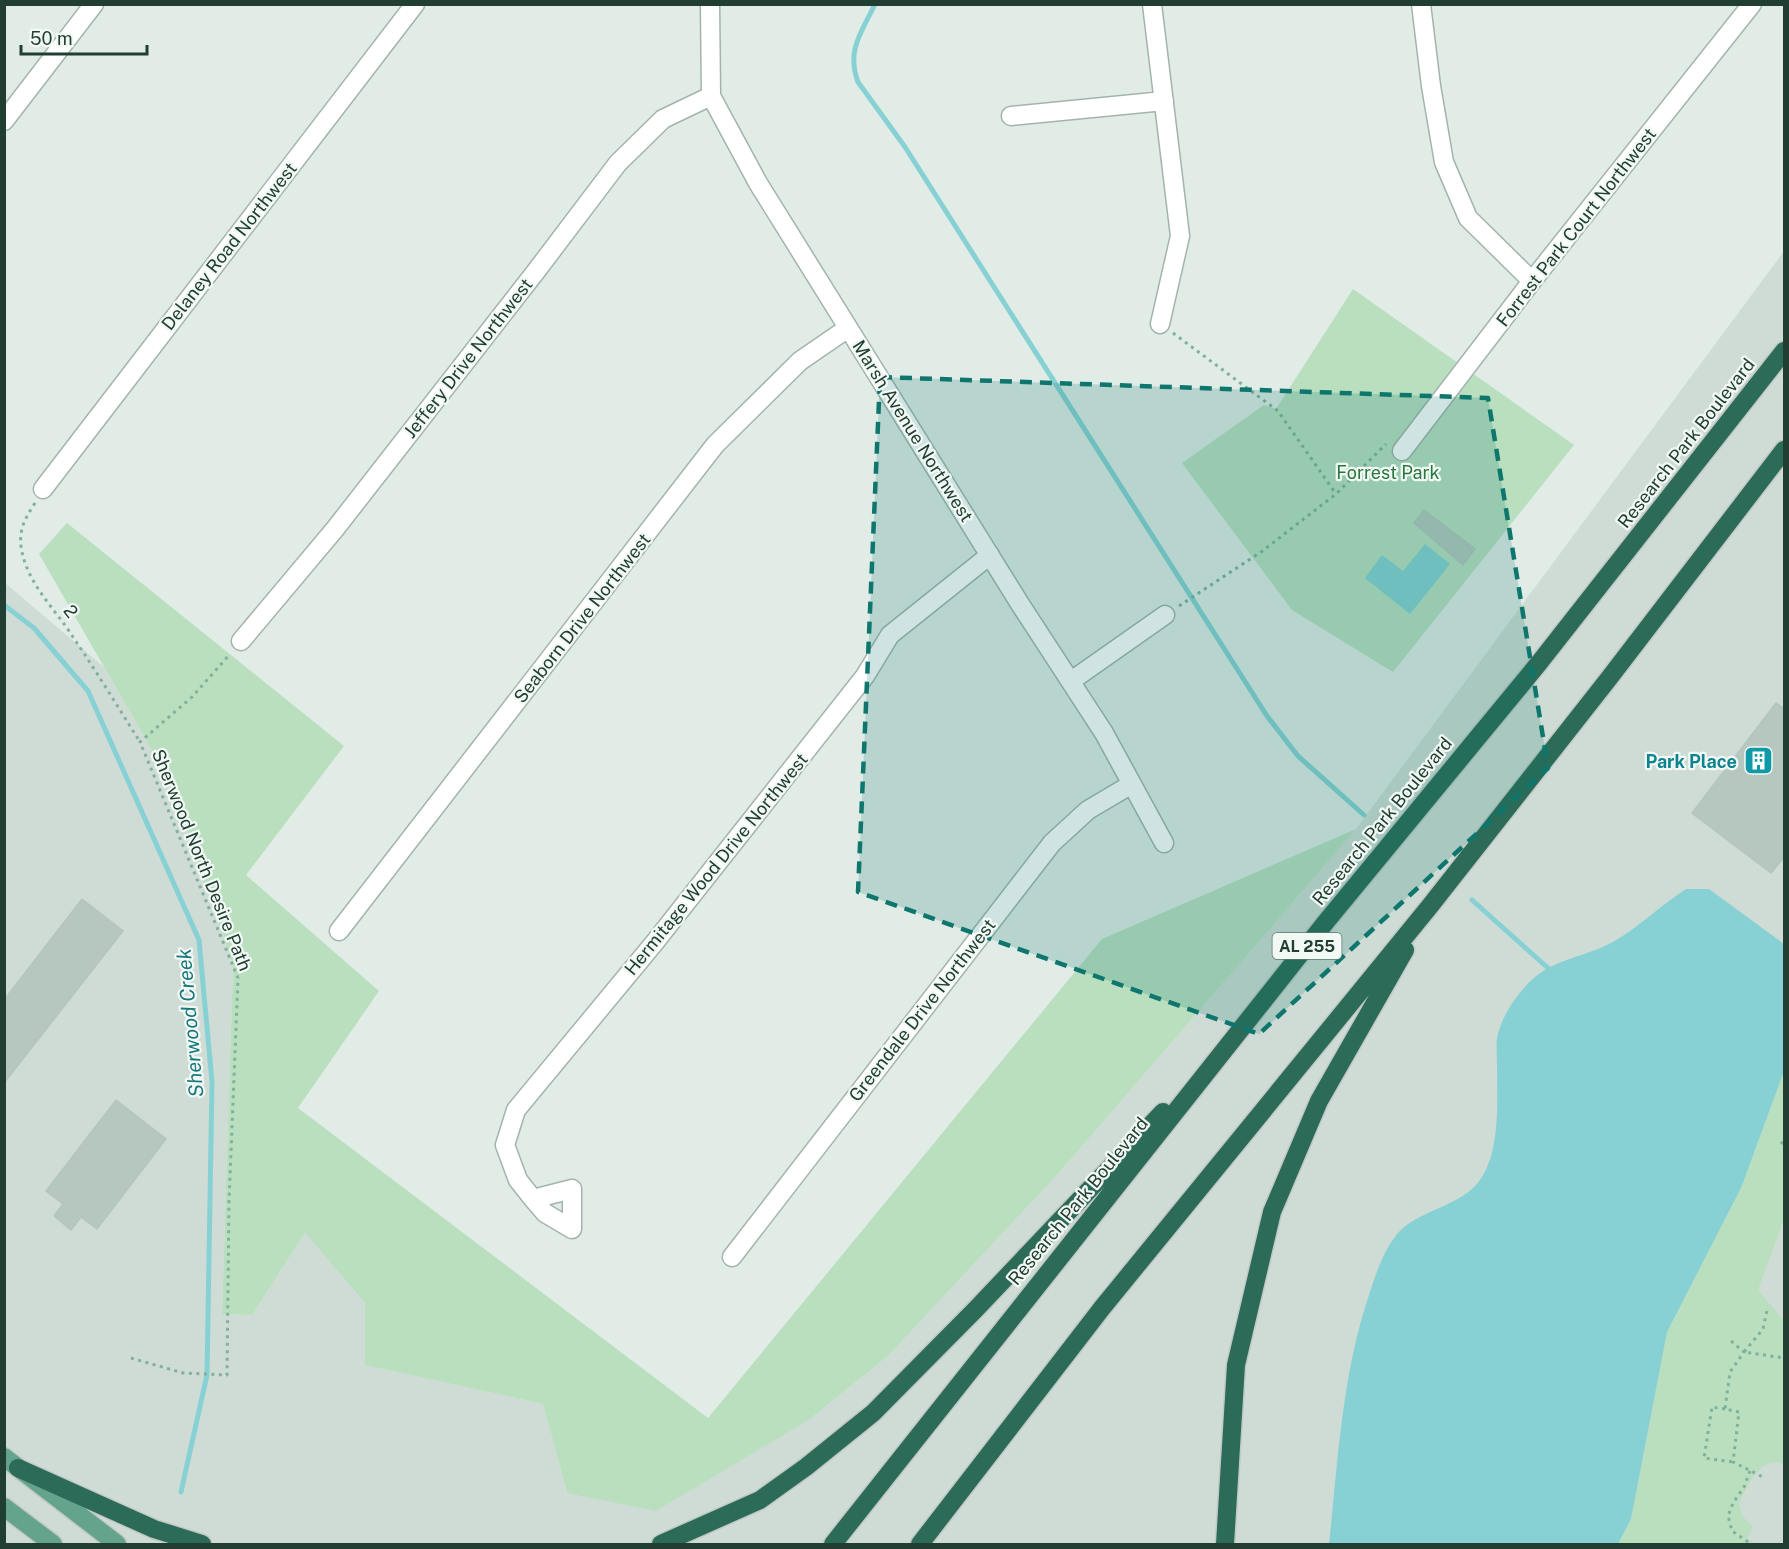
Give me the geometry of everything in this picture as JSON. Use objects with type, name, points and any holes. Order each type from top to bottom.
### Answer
[{"type":"highway","name":"Research Park Boulevard","points":[[833,1545],[1325,923],[1539,663],[1785,351]]},
{"type":"highway","points":[[920,1545],[1102,1308],[1430,906],[1785,450]]},
{"type":"highway","points":[[1225,1545],[1236,1365],[1272,1212],[1319,1101],[1430,906]]},
{"type":"highway","points":[[661,1545],[760,1500],[806,1467],[873,1413],[976,1310],[1249,1021]]},
{"type":"highway","points":[[11,1462],[154,1529],[202,1545]]},
{"type":"main road","points":[[11,1462],[117,1545]]},
{"type":"main road","points":[[4,1507],[53,1545]]},
{"type":"street","points":[[4,121],[94,4]]},
{"type":"street","name":"Delaney Road Northwest","points":[[44,489],[415,4]]},
{"type":"street","name":"Marsh Avenue Northwest","points":[[710,4],[711,96],[758,183],[1071,681],[1164,843]]},
{"type":"street","points":[[1152,4],[1180,236],[1160,324]]},
{"type":"street","points":[[1421,4],[1431,86],[1444,162],[1468,218],[1532,281]]},
{"type":"street","name":"Forrest Park Court Northwest","points":[[1397,444],[1532,281],[1752,4]]},
{"type":"street","name":"Jeffery Drive Northwest","points":[[241,641],[342,520],[618,163],[663,120],[711,96]]},
{"type":"street","points":[[1011,116],[1164,101]]},
{"type":"street","name":"Seaborn Drive Northwest","points":[[339,931],[715,445],[800,361],[848,328]]},
{"type":"street","name":"Hermitage Wood Drive Northwest","points":[[533,1199],[518,1180],[505,1145],[516,1110],[655,942],[865,676],[890,635],[990,555]]},
{"type":"street","points":[[1071,681],[1165,615]]},
{"type":"street","name":"Greendale Drive Northwest","points":[[732,1257],[1052,843],[1088,810],[1132,784]]},
{"type":"path","points":[[1160,324],[1278,411],[1336,494]]},
{"type":"path","points":[[1182,604],[1261,552],[1336,494],[1378,454],[1397,444]]},
{"type":"path","name":"2","points":[[44,489],[21,525],[21,544],[25,563],[34,586],[72,635],[140,742]]},
{"type":"path","name":"Sherwood North Desire Path","points":[[131,1358],[183,1373],[227,1375],[229,1202],[238,978],[140,742],[192,697],[241,641]]},
{"type":"path","points":[[1781,1144],[1785,1140]]},
{"type":"path","points":[[1725,1409],[1730,1372],[1763,1329],[1767,1311]]},
{"type":"path","points":[[1731,1341],[1744,1352],[1785,1358]]},
{"type":"path","points":[[1732,1462],[1739,1412],[1712,1407],[1704,1458],[1732,1462],[1763,1477]]},
{"type":"path","points":[[1750,1471],[1728,1516],[1732,1531],[1751,1545]]},
{"type":"highlighted area","points":[[880,377],[1488,398],[1548,768],[1259,1034],[858,892]]},
{"type":"shaded area","points":[[1784,251],[1784,1544],[5,1544],[4,582],[104,667],[168,778],[233,965],[222,1314],[252,1315],[305,1233],[365,1303],[366,1365],[543,1404],[567,1493],[810,1419],[888,1356],[1058,1174],[1356,829]]},
{"type":"green space","name":"Forrest Park","points":[[1353,289],[1574,445],[1393,672],[1292,610],[1182,463],[1264,405],[1276,409]]},
{"type":"green space","points":[[67,523],[344,746],[246,875],[379,991],[298,1108],[708,1418],[1102,939],[1356,829],[1058,1174],[888,1356],[810,1419],[656,1511],[567,1493],[543,1404],[365,1365],[365,1303],[305,1233],[252,1315],[222,1314],[233,965],[168,778],[39,554]]},
{"type":"green space","points":[[1784,1071],[1784,1219],[1758,1290],[1784,1321],[1784,1464],[1768,1464],[1761,1468],[1751,1480],[1739,1503],[1742,1516],[1753,1526],[1747,1539],[1756,1544],[1618,1544],[1631,1519],[1667,1332],[1741,1188]]},
{"type":"water","points":[[1425,544],[1450,564],[1410,614],[1365,578],[1382,555],[1403,571]]},
{"type":"water","points":[[1686,889],[1709,889],[1784,944],[1784,1071],[1741,1188],[1667,1332],[1631,1519],[1618,1544],[1329,1544],[1347,1387],[1360,1325],[1377,1271],[1397,1234],[1416,1219],[1451,1203],[1472,1189],[1487,1168],[1495,1139],[1497,1038],[1504,1018],[1516,997],[1541,972],[1613,942]]},
{"type":"building","points":[[1424,510],[1475,549],[1463,565],[1414,523]]},
{"type":"building","name":"Park Place","points":[[1776,703],[1785,709],[1785,856],[1771,873],[1692,813]]},
{"type":"building","points":[[82,899],[123,931],[4,1083],[4,1000]]},
{"type":"building","points":[[116,1100],[166,1139],[97,1229],[81,1217],[71,1230],[54,1216],[63,1204],[46,1191]]},
{"type":"waterway","points":[[875,4],[855,51],[855,71],[858,82],[905,147],[1267,716],[1298,756],[1364,815]]},
{"type":"waterway","name":"Sherwood Creek","points":[[4,605],[34,628],[88,691],[199,940],[212,1082],[207,1375],[181,1492]]},
{"type":"waterway","points":[[1472,900],[1548,968]]},
{"type":"place","name":"Park Place","points":[[1758,761]]}]
